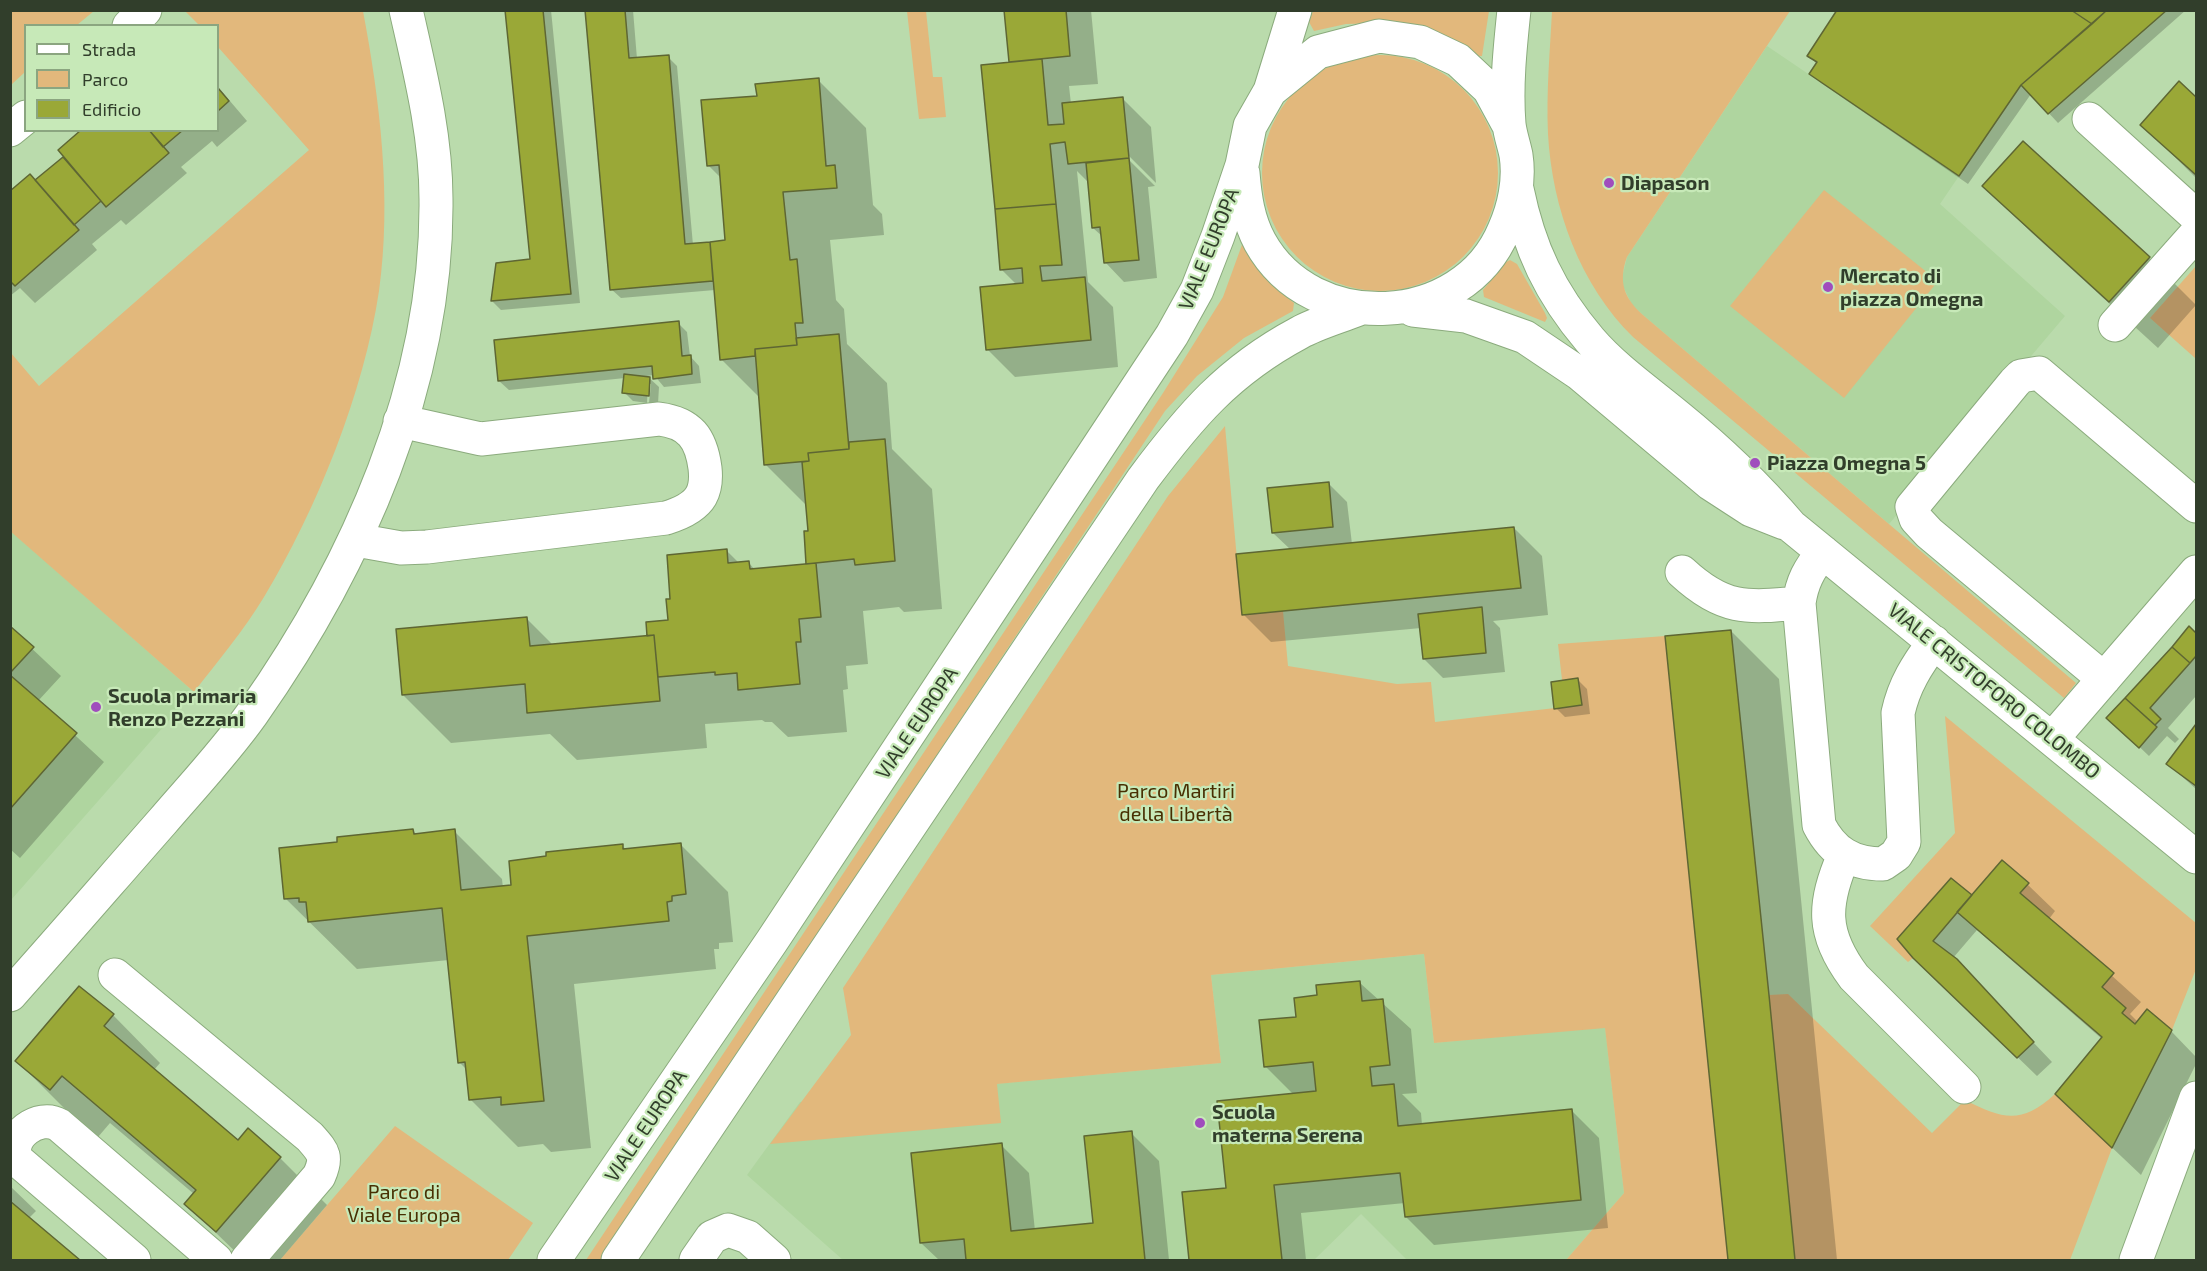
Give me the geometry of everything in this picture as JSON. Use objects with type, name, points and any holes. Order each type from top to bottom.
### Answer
[{"type":"street","points":[[131,24],[145,10]]},
{"type":"street","points":[[10,995],[251,716],[315,617],[356,540],[400,421],[428,318],[436,198],[426,94],[406,10]]},
{"type":"street","name":"VIALE EUROPA","points":[[554,1260],[772,941],[1172,335],[1197,290],[1242,165],[1250,126],[1270,91],[1295,10]]},
{"type":"street","name":"VIALE EUROPA","points":[[1242,165],[1246,206],[1261,243],[1286,275],[1320,297],[1359,309],[1402,309],[1444,295],[1479,268],[1504,231],[1517,189],[1516,157],[1509,126],[1508,68],[1514,10]]},
{"type":"street","name":"VIALE EUROPA","points":[[1270,91],[1318,52],[1379,36],[1400,39],[1420,42],[1458,60],[1489,89],[1509,126]]},
{"type":"street","points":[[10,130],[24,119]]},
{"type":"street","points":[[2089,119],[2196,216]]},
{"type":"street","points":[[1517,189],[1525,230],[1534,253],[1568,312],[1591,341],[1741,471],[1791,526]]},
{"type":"street","points":[[2115,325],[2196,234]]},
{"type":"street","name":"VIALE EUROPA","points":[[618,1260],[1143,479],[1213,393],[1247,364],[1300,332],[1359,309]]},
{"type":"street","points":[[1402,309],[1466,316],[1525,337],[1580,374],[1732,499],[1751,510],[1791,526]]},
{"type":"street","points":[[2104,678],[1929,533],[1916,519],[1912,507],[2015,382],[2021,376],[2039,373],[2196,507]]},
{"type":"street","points":[[356,540],[401,548],[427,547],[666,518],[692,506],[701,497],[705,485],[699,442],[685,425],[673,421],[659,419],[481,439],[400,421]]},
{"type":"street","name":"VIALE CRISTOFORO COLOMBO","points":[[1791,526],[2196,857]]},
{"type":"street","points":[[1823,552],[1808,571],[1801,588],[1799,603],[1819,825],[1828,843],[1844,855],[1870,864],[1883,864],[1896,855],[1904,842],[1898,713],[1902,694],[1912,673],[1934,642]]},
{"type":"street","points":[[1682,572],[1702,590],[1727,602],[1759,607],[1799,603]]},
{"type":"street","points":[[2052,739],[2196,572]]},
{"type":"street","points":[[1844,855],[1828,901],[1828,922],[1837,952],[1854,977],[1964,1087]]},
{"type":"street","points":[[115,975],[310,1137],[321,1150],[325,1162],[319,1176],[247,1260]]},
{"type":"street","points":[[2136,1260],[2196,1098]]},
{"type":"street","points":[[134,1260],[16,1159],[13,1151],[15,1143],[33,1124],[43,1120],[59,1125],[216,1260]]},
{"type":"street","points":[[696,1260],[712,1237],[728,1230],[748,1237],[774,1260]]},
{"type":"shaded area","name":"Mercato di piazza Omegna","points":[[1767,46],[1959,176],[1940,204],[2065,316],[1889,524],[1643,315],[1632,305],[1621,282],[1627,257]]},
{"type":"shaded area","name":"Scuola primaria Renzo Pezzani","points":[[11,531],[194,692],[11,900]]},
{"type":"shaded area","name":"Scuola materna Serena","points":[[1424,954],[1434,1043],[1605,1027],[1624,1193],[1566,1260],[1407,1260],[1361,1214],[1314,1260],[843,1260],[747,1175],[800,1102],[1221,1063],[1211,975]]},
{"type":"green space","points":[[11,10],[94,10],[78,24],[24,24],[24,73],[11,85]]},
{"type":"green space","points":[[185,11],[363,11],[379,115],[384,221],[383,256],[372,330],[350,409],[336,449],[284,563],[239,633],[194,692],[10,531],[11,353],[39,386],[309,150],[219,48],[219,24],[198,24]]},
{"type":"green space","points":[[907,11],[926,11],[933,77],[942,77],[946,117],[919,119]]},
{"type":"green space","points":[[1313,11],[1489,11],[1482,56],[1476,56],[1384,23],[1346,24],[1314,31],[1309,22]]},
{"type":"green space","points":[[1552,11],[1790,11],[1627,257],[1623,274],[1624,289],[1636,309],[2076,683],[2064,698],[1633,337],[1614,316],[1598,294],[1572,244],[1556,190],[1548,134],[1548,72]]},
{"type":"green space","points":[[1380,55],[1403,57],[1436,69],[1455,82],[1471,98],[1484,117],[1493,139],[1498,173],[1496,196],[1484,229],[1471,248],[1455,264],[1436,277],[1414,286],[1380,291],[1357,289],[1324,277],[1305,264],[1289,248],[1276,229],[1267,207],[1262,173],[1264,150],[1276,117],[1289,98],[1305,82],[1324,69],[1346,60]]},
{"type":"green space","points":[[1824,190],[1938,281],[1844,398],[1730,306]]},
{"type":"green space","points":[[1243,242],[1246,243],[1273,283],[1294,303],[1293,311],[1244,338],[1197,376],[1165,411],[602,1260],[586,1260],[1163,393],[1223,297]]},
{"type":"green space","points":[[1510,260],[1517,264],[1545,313],[1547,318],[1545,322],[1484,297],[1483,290]]},
{"type":"green space","points":[[2196,266],[2196,356],[2195,358],[2150,318]]},
{"type":"green space","name":"Parco Martiri della Libertà","points":[[1225,426],[1242,615],[1283,611],[1288,666],[1397,684],[1431,682],[1435,722],[1581,705],[1578,679],[1562,680],[1558,644],[1665,636],[1728,1260],[1566,1260],[1624,1193],[1605,1028],[1434,1043],[1424,954],[1211,975],[1221,1063],[997,1084],[1001,1123],[770,1144],[851,1035],[843,988],[1168,496]]},
{"type":"green space","points":[[1945,716],[2196,923],[2196,969],[2172,1030],[2147,1009],[2135,1024],[2122,1013],[2126,1008],[2102,987],[2114,973],[2020,893],[2028,882],[2002,860],[1972,895],[1950,879],[1897,939],[1913,958],[1908,962],[1870,926],[1955,833]]},
{"type":"green space","points":[[1788,994],[1932,1133],[1965,1100],[2001,1115],[2012,1116],[2032,1111],[2055,1094],[2112,1148],[2070,1260],[1795,1260],[1769,995]]},
{"type":"green space","name":"Parco di Viale Europa","points":[[395,1126],[533,1223],[508,1260],[280,1260]]},
{"type":"building","points":[[505,10],[543,10],[571,294],[491,301],[496,263],[530,259]]},
{"type":"building","points":[[585,10],[625,10],[629,58],[669,55],[685,244],[710,242],[713,281],[610,290]]},
{"type":"building","points":[[1004,10],[1066,10],[1070,56],[1009,62]]},
{"type":"building","points":[[1837,10],[2071,10],[2092,24],[2021,85],[1959,176],[1809,74],[1817,62],[1807,56]]},
{"type":"building","points":[[2071,10],[2107,10],[2092,24]]},
{"type":"building","points":[[2107,10],[2167,10],[2048,114],[2021,85]]},
{"type":"building","points":[[1042,59],[1048,125],[1064,124],[1062,103],[1123,97],[1129,158],[1068,164],[1065,142],[1050,144],[1056,204],[995,209],[981,65]]},
{"type":"building","points":[[819,78],[826,166],[835,165],[837,188],[783,192],[790,260],[797,259],[803,323],[795,323],[797,345],[755,349],[755,356],[720,360],[710,242],[725,240],[719,165],[707,166],[701,100],[757,96],[755,84]]},
{"type":"building","points":[[2179,81],[2196,97],[2196,175],[2140,125]]},
{"type":"building","points":[[219,89],[229,101],[219,110]]},
{"type":"building","points":[[79,132],[151,132],[169,153],[106,207],[58,150]]},
{"type":"building","points":[[151,132],[181,132],[163,147]]},
{"type":"building","points":[[2023,141],[2150,257],[2109,302],[1982,186]]},
{"type":"building","points":[[63,157],[101,201],[74,225],[35,180]]},
{"type":"building","points":[[1129,158],[1139,260],[1104,263],[1100,227],[1092,228],[1086,163]]},
{"type":"building","points":[[30,174],[79,230],[15,286],[10,281],[10,191]]},
{"type":"building","points":[[1056,204],[1062,265],[1040,266],[1042,281],[1085,277],[1091,340],[986,350],[980,287],[1023,283],[1022,268],[1000,270],[995,209]]},
{"type":"building","points":[[679,321],[682,356],[691,355],[692,374],[653,379],[652,366],[498,381],[494,340]]},
{"type":"building","points":[[839,334],[849,449],[808,453],[809,461],[764,465],[755,349],[797,345],[796,338]]},
{"type":"building","points":[[624,374],[650,377],[649,396],[622,393]]},
{"type":"building","points":[[885,439],[895,561],[855,565],[854,559],[806,564],[804,531],[808,531],[802,462],[809,461],[808,453],[849,449],[849,442]]},
{"type":"building","points":[[1329,482],[1333,527],[1272,533],[1267,488]]},
{"type":"building","points":[[1514,527],[1521,588],[1242,615],[1236,554]]},
{"type":"building","points":[[727,549],[728,563],[749,561],[750,569],[816,563],[821,617],[799,619],[801,642],[796,642],[800,684],[738,690],[737,673],[715,675],[715,672],[658,677],[654,635],[647,636],[646,622],[668,620],[666,599],[670,599],[667,555]]},
{"type":"building","points":[[1482,607],[1486,653],[1423,659],[1418,614]]},
{"type":"building","points":[[527,617],[530,646],[654,635],[660,701],[527,713],[525,684],[402,695],[396,629]]},
{"type":"building","points":[[10,626],[34,647],[10,673]]},
{"type":"building","points":[[2189,626],[2196,633],[2196,656],[2190,663],[2172,647]]},
{"type":"building","points":[[1731,630],[1795,1260],[1728,1260],[1713,1113],[1665,636]]},
{"type":"building","points":[[2172,647],[2190,663],[2150,708],[2161,719],[2155,725],[2125,698]]},
{"type":"building","points":[[10,675],[77,733],[10,809]]},
{"type":"building","points":[[1578,678],[1582,705],[1554,709],[1551,682]]},
{"type":"building","points":[[2125,698],[2157,727],[2139,748],[2106,718]]},
{"type":"building","points":[[2196,724],[2196,786],[2166,764]]},
{"type":"building","points":[[413,829],[414,834],[455,829],[461,890],[511,885],[509,861],[546,856],[546,852],[623,844],[623,849],[681,843],[686,894],[672,896],[672,901],[667,902],[669,921],[527,936],[544,1101],[501,1105],[501,1097],[469,1100],[465,1062],[458,1063],[442,908],[308,922],[306,902],[299,902],[299,898],[284,899],[279,848],[337,842],[337,837]]},
{"type":"building","points":[[2002,860],[2029,883],[2020,893],[2114,973],[2102,987],[2126,1008],[2122,1013],[2135,1024],[2147,1009],[2172,1030],[2112,1148],[2055,1094],[2102,1037],[1957,912]]},
{"type":"building","points":[[1951,878],[1972,895],[1933,941],[1957,959],[2034,1042],[2017,1058],[1913,958],[1897,939]]},
{"type":"building","points":[[1360,981],[1362,1001],[1383,999],[1390,1065],[1370,1067],[1372,1086],[1394,1084],[1398,1126],[1572,1109],[1581,1200],[1405,1217],[1400,1173],[1274,1185],[1282,1260],[1189,1260],[1182,1192],[1226,1188],[1217,1101],[1316,1091],[1313,1062],[1264,1067],[1259,1020],[1296,1017],[1294,998],[1317,995],[1316,985]]},
{"type":"building","points":[[79,986],[114,1014],[104,1026],[238,1140],[248,1128],[281,1157],[216,1232],[184,1204],[196,1190],[62,1076],[50,1090],[15,1061]]},
{"type":"building","points":[[1132,1131],[1145,1260],[966,1260],[964,1239],[920,1243],[911,1153],[1002,1143],[1011,1231],[1093,1223],[1084,1136]]},
{"type":"building","points":[[10,1201],[80,1260],[10,1260]]},
{"type":"place","name":"Diapason","points":[[1609,183]]},
{"type":"place","name":"Mercato di piazza Omegna","points":[[1828,287]]},
{"type":"place","name":"Piazza Omegna 5","points":[[1755,463]]},
{"type":"place","name":"Scuola primaria Renzo Pezzani","points":[[96,707]]},
{"type":"place","name":"Scuola materna Serena","points":[[1200,1123]]}]
